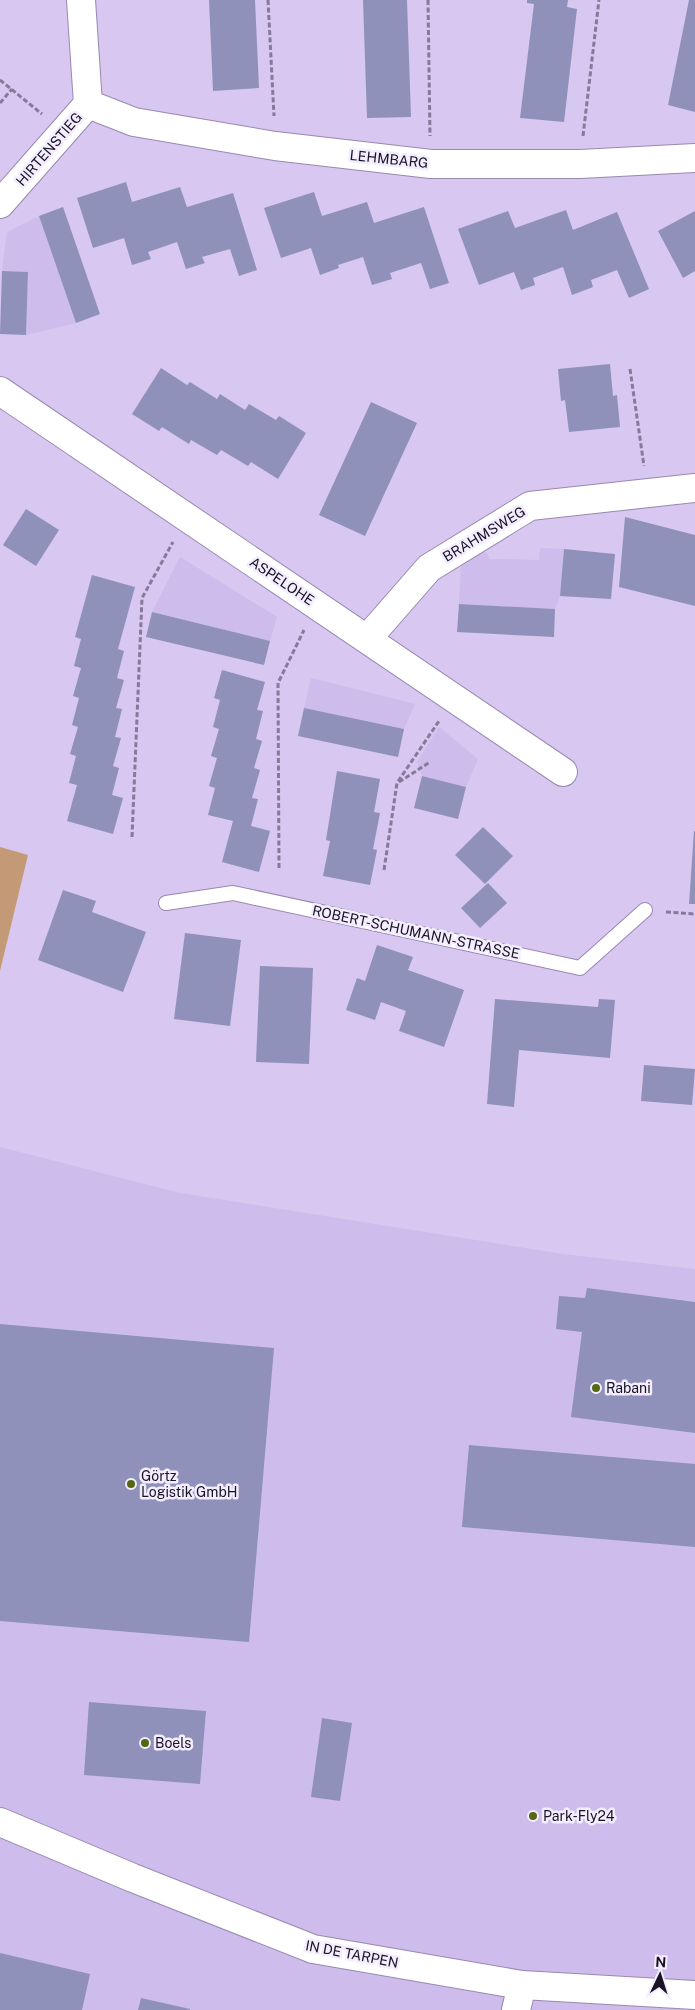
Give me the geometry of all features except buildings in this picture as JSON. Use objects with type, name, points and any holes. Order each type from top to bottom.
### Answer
[{"type":"street","name":"HIRTENSTIEG","points":[[0,204],[65,133],[88,104],[81,0]]},
{"type":"street","name":"LEHMBARG","points":[[88,104],[134,122],[275,146],[431,164],[580,164],[695,158]]},
{"type":"street","name":"ASPELOHE","points":[[0,391],[564,772]]},
{"type":"street","name":"BRAHMSWEG","points":[[367,639],[428,568],[530,506],[695,488]]},
{"type":"street","name":"IN DE TARPEN","points":[[0,1822],[133,1878],[313,1949],[519,1997],[695,1995]]},
{"type":"lane","name":"ROBERT-SCHUMANN-STRASSE","points":[[166,903],[233,893],[580,968],[645,910]]},
{"type":"path","points":[[268,0],[275,146]]},
{"type":"path","points":[[428,0],[431,164]]},
{"type":"path","points":[[580,164],[598,0]]},
{"type":"path","points":[[0,80],[65,133]]},
{"type":"path","points":[[0,104],[12,89]]},
{"type":"path","points":[[630,369],[648,493]]},
{"type":"path","points":[[132,837],[142,598],[186,517]]},
{"type":"path","points":[[279,868],[278,683],[317,605]]},
{"type":"path","points":[[384,870],[397,784],[455,698]]},
{"type":"path","points":[[397,784],[430,762]]},
{"type":"path","points":[[645,910],[695,914]]},
{"type":"shaded area","points":[[39,216],[76,323],[26,335],[28,272],[2,271],[7,232]]},
{"type":"shaded area","points":[[482,546],[490,559],[539,560],[540,548],[564,549],[560,596],[555,609],[459,604],[461,563]]},
{"type":"shaded area","points":[[180,557],[277,617],[270,641],[152,612]]},
{"type":"shaded area","points":[[311,678],[415,704],[404,729],[304,708]]},
{"type":"shaded area","points":[[439,727],[478,759],[466,787],[422,776],[417,762]]},
{"type":"shaded area","points":[[0,847],[28,855],[0,971]]},
{"type":"shaded area","points":[[0,1147],[180,1193],[563,1254],[695,1269],[695,2010],[0,2010]]},
{"type":"place","name":"Rabani","points":[[596,1388]]},
{"type":"place","name":"Görtz Logistik GmbH","points":[[131,1484]]},
{"type":"place","name":"Boels","points":[[145,1743]]},
{"type":"place","name":"Park-Fly24","points":[[533,1816]]}]
